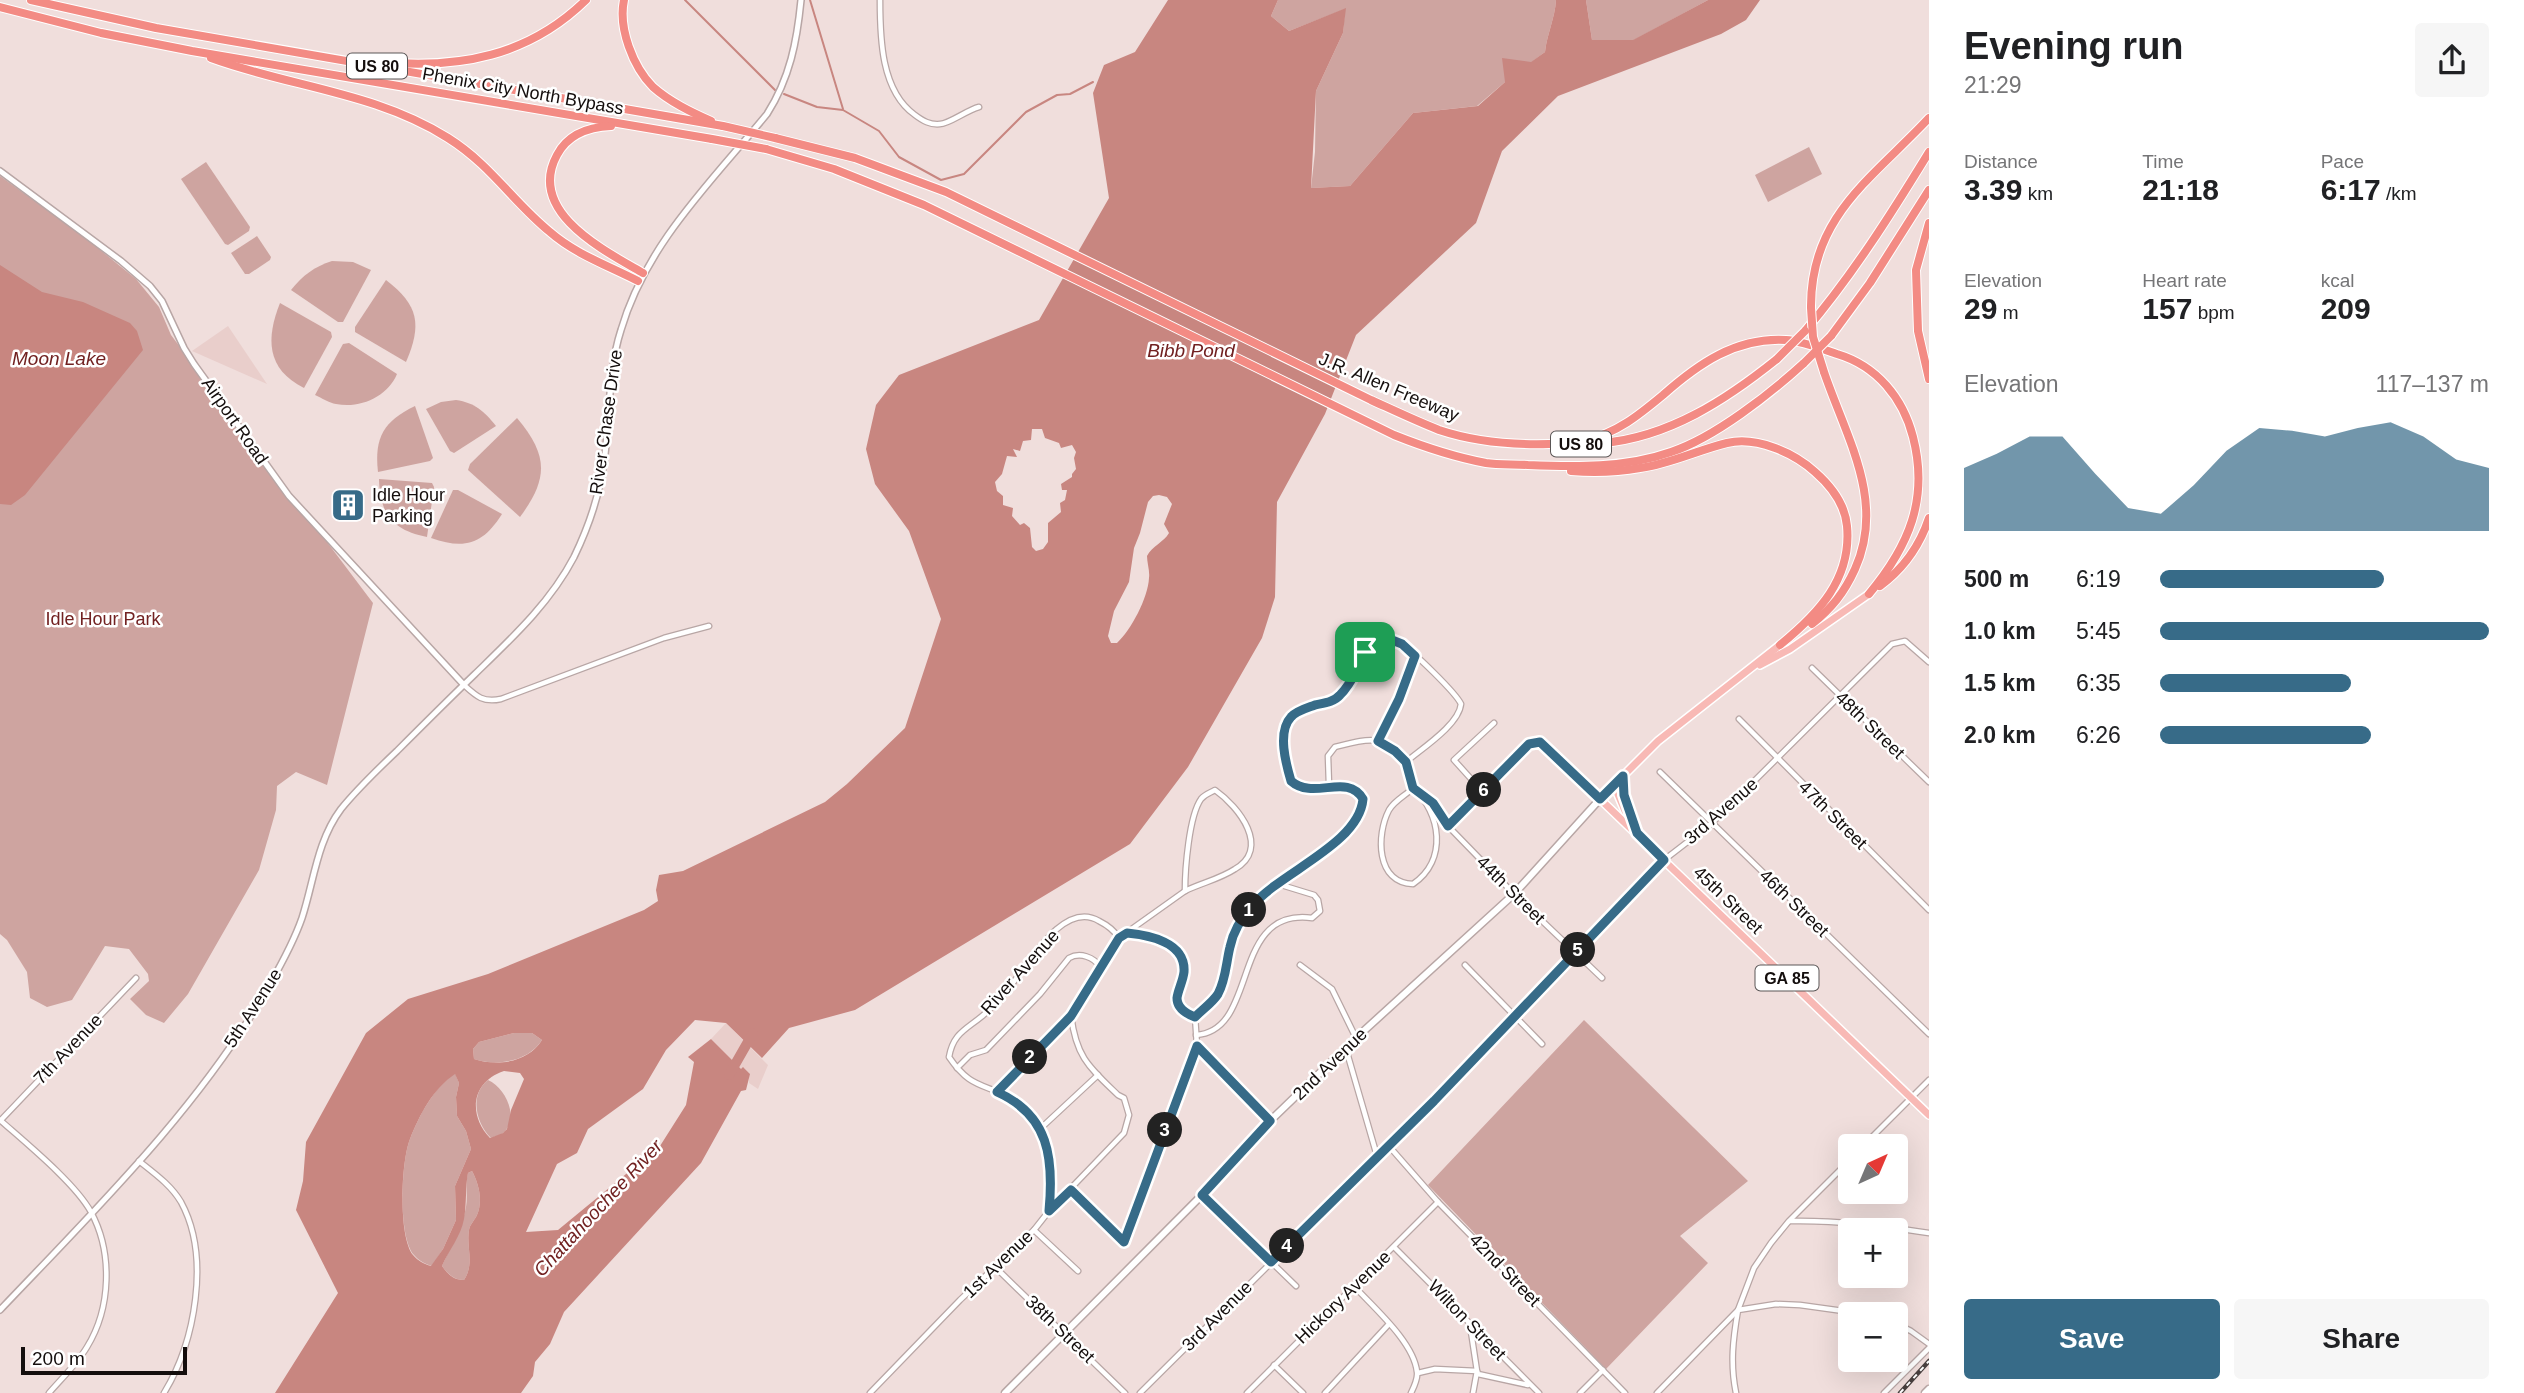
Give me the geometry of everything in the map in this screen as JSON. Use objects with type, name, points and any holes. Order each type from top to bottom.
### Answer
[{"type":"highway","name":"Phenix City North Bypass","points":[[31,0],[124,22],[723,126],[775,138],[844,155],[916,179],[1033,234]]},
{"type":"highway","points":[[324,57],[429,65],[473,61],[536,38],[573,13],[586,0]]},
{"type":"highway","points":[[624,0],[623,32],[636,62],[652,86],[683,108],[723,126]]},
{"type":"highway","name":"Phenix City North Bypass","points":[[0,7],[101,33],[192,51],[766,149],[834,169],[954,218],[1361,420],[1435,451],[1488,463]]},
{"type":"highway","points":[[192,51],[244,69],[368,101],[421,123],[483,164],[550,232],[575,250],[641,277]]},
{"type":"highway","points":[[1780,645],[1837,602],[1857,565],[1867,534],[1868,509],[1862,476],[1813,337],[1812,291],[1821,253],[1839,213],[1870,175],[1929,118]]},
{"type":"highway","points":[[624,124],[588,129],[567,141],[555,158],[551,186],[558,207],[578,231],[641,277]]},
{"type":"highway","name":"J.R. Allen Freeway","points":[[1033,234],[1371,400],[1439,430],[1474,439],[1512,444],[1603,443],[1633,438],[1704,411],[1741,388],[1777,359],[1805,331],[1844,281],[1929,152]]},
{"type":"highway","name":"US 80","points":[[1488,463],[1577,467],[1632,461],[1672,452],[1713,431],[1773,391],[1831,335],[1870,283],[1929,190]]},
{"type":"highway","points":[[1929,223],[1916,270],[1918,331],[1929,380]]},
{"type":"highway","points":[[1558,444],[1592,439],[1616,430],[1637,417],[1701,364],[1746,344],[1787,340],[1854,361],[1881,380],[1902,406],[1915,445],[1919,478],[1918,503],[1910,528],[1893,563],[1869,594]]},
{"type":"highway","points":[[1488,463],[1587,472],[1642,468],[1737,442],[1761,445],[1800,460],[1819,475],[1840,501],[1847,525],[1846,558],[1829,598],[1808,622],[1780,645]]},
{"type":"highway","points":[[1869,594],[1905,564],[1929,518]]},
{"type":"main road","points":[[1744,674],[1790,649],[1869,594]]},
{"type":"main road","points":[[1600,799],[1658,741],[1780,645]]},
{"type":"main road","points":[[1623,776],[1624,795],[1637,833]]},
{"type":"main road","points":[[1614,785],[1615,793],[1633,823]]},
{"type":"main road","name":"45th Street","points":[[1600,799],[1929,1115]]},
{"type":"main road","name":"2nd Avenue","points":[[1005,1393],[1202,1195],[1270,1121],[1356,1038],[1514,894],[1600,799]]},
{"type":"main road","points":[[1925,1393],[1929,1389]]},
{"type":"street","name":"River Chase Drive","points":[[464,685],[528,622],[573,559],[589,524],[602,474],[611,380],[620,332],[641,277],[673,228],[776,100],[797,44],[801,0]]},
{"type":"street","points":[[880,0],[882,42],[892,88],[907,109],[926,123],[942,125],[965,110],[979,107]]},
{"type":"street","name":"Airport Road","points":[[0,171],[121,261],[150,286],[162,301],[194,364],[289,496],[464,685]]},
{"type":"street","points":[[464,685],[482,700],[490,702],[664,638],[709,626]]},
{"type":"street","points":[[1071,1190],[1124,1242],[1197,1046],[1195,1017],[1217,996],[1227,971],[1230,946],[1240,924],[1252,905],[1353,826],[1363,804],[1360,794],[1353,789],[1329,786],[1303,789],[1291,781],[1284,737],[1290,717],[1340,696],[1365,652],[1376,640],[1387,638],[1402,644],[1459,699],[1460,712],[1448,726],[1406,762]]},
{"type":"street","name":"3rd Avenue","points":[[1140,1393],[1434,1101],[1664,860],[1712,823],[1892,644],[1905,641],[1929,662]]},
{"type":"street","points":[[1378,741],[1399,699],[1415,656]]},
{"type":"street","name":"48th Street","points":[[1812,668],[1929,782]]},
{"type":"street","name":"5th Avenue","points":[[0,1310],[139,1161],[202,1084],[268,988],[287,954],[302,918],[323,844],[341,810],[367,780],[464,685]]},
{"type":"street","name":"47th Street","points":[[1739,719],[1929,910]]},
{"type":"street","points":[[1448,826],[1482,791],[1454,760],[1494,723]]},
{"type":"street","points":[[1329,786],[1328,756],[1335,747],[1378,741],[1395,751],[1406,762],[1413,788],[1425,799],[1438,831],[1438,845],[1426,872],[1413,884],[1404,884],[1391,876],[1385,868],[1380,848],[1389,811],[1396,801],[1413,788]]},
{"type":"street","name":"45th Street","points":[[1482,791],[1529,744],[1540,742],[1600,799]]},
{"type":"street","name":"46th Street","points":[[1660,772],[1929,1034]]},
{"type":"street","points":[[997,1092],[1071,1016],[1119,938],[1185,891],[1237,868],[1247,855],[1252,843],[1249,828],[1237,810],[1215,790],[1200,800],[1189,836],[1185,891]]},
{"type":"street","name":"44th Street","points":[[1425,799],[1433,803],[1448,826],[1514,894],[1602,978]]},
{"type":"street","points":[[1196,1035],[1211,1033],[1219,1026],[1241,993],[1250,960],[1271,928],[1287,918],[1312,918],[1320,911],[1314,895],[1278,884]]},
{"type":"street","name":"River Avenue","points":[[957,1068],[949,1057],[959,1032],[983,1016],[1007,991],[1049,935],[1069,921],[1083,917],[1094,918],[1115,932],[1119,938]]},
{"type":"street","points":[[1127,933],[1151,935],[1168,943],[1178,953],[1184,968],[1177,996],[1178,1004],[1187,1014],[1195,1017]]},
{"type":"street","points":[[1049,1211],[1050,1177],[1041,1128],[1026,1109],[1013,1099],[973,1084],[957,1068],[970,1055],[986,1050],[1040,994],[1069,958],[1075,955],[1083,956],[1096,961],[1100,967]]},
{"type":"street","points":[[1300,965],[1332,989],[1356,1038]]},
{"type":"street","points":[[1465,965],[1542,1044]]},
{"type":"street","name":"7th Avenue","points":[[0,1120],[136,978]]},
{"type":"street","points":[[1041,1128],[1098,1075],[1083,1059],[1074,1038],[1071,1016]]},
{"type":"street","points":[[1197,1046],[1270,1121]]},
{"type":"street","points":[[1346,1049],[1377,1156]]},
{"type":"street","name":"1st Avenue","points":[[870,1393],[994,1266],[1034,1230],[1124,1133],[1129,1115],[1128,1104],[1098,1075]]},
{"type":"street","points":[[1875,1134],[1929,1080]]},
{"type":"street","points":[[0,1120],[74,1189],[92,1213],[104,1250],[106,1269],[102,1309],[88,1345],[77,1362],[49,1393]]},
{"type":"street","name":"42nd Street","points":[[1388,1145],[1438,1202],[1625,1393]]},
{"type":"street","points":[[139,1161],[168,1185],[184,1209],[194,1237],[196,1279],[189,1335],[164,1393]]},
{"type":"street","points":[[1737,1393],[1731,1355],[1738,1310],[1754,1268],[1789,1221],[1838,1172]]},
{"type":"street","points":[[1202,1195],[1296,1286]]},
{"type":"street","name":"Hickory Avenue","points":[[1247,1393],[1438,1202]]},
{"type":"street","points":[[1789,1221],[1824,1220],[1877,1224],[1929,1233]]},
{"type":"street","points":[[1034,1230],[1078,1271]]},
{"type":"street","name":"Wilton Street","points":[[1394,1247],[1539,1393]]},
{"type":"street","name":"38th Street","points":[[994,1266],[1125,1393]]},
{"type":"street","points":[[1354,1286],[1398,1333],[1412,1358],[1418,1373],[1411,1393]]},
{"type":"street","points":[[1657,1393],[1738,1310],[1776,1304],[1838,1311]]},
{"type":"street","points":[[1470,1323],[1477,1371],[1473,1393]]},
{"type":"street","points":[[1325,1393],[1389,1324]]},
{"type":"street","points":[[1884,1393],[1929,1346],[1908,1332]]},
{"type":"street","points":[[1274,1365],[1303,1393]]},
{"type":"street","points":[[1418,1373],[1435,1369],[1477,1371],[1478,1374],[1531,1385]]},
{"type":"street","points":[[1580,1393],[1603,1370]]},
{"type":"shaded area","points":[[228,326],[267,384],[192,351]]},
{"type":"shaded area","points":[[726,1023],[768,1065],[758,1089],[749,1083],[749,1073],[744,1068],[741,1070],[711,1039]]},
{"type":"green space","points":[[1278,0],[1556,0],[1545,52],[1477,106],[1413,113],[1350,186],[1311,188],[1315,152],[1316,91],[1343,33],[1345,9],[1289,31],[1271,16]]},
{"type":"green space","points":[[1586,0],[1708,0],[1634,40],[1592,40]]},
{"type":"green space","points":[[1809,147],[1822,174],[1768,202],[1755,175]]},
{"type":"green space","points":[[206,162],[250,227],[249,231],[228,245],[181,179]]},
{"type":"green space","name":"Idle Hour Park","points":[[0,176],[83,236],[136,279],[159,307],[171,335],[373,603],[327,785],[296,772],[277,786],[276,810],[259,870],[188,994],[164,1023],[146,1015],[130,999],[149,981],[148,974],[129,949],[105,946],[72,1000],[47,1007],[30,998],[27,972],[7,940],[0,934]]},
{"type":"green space","points":[[257,236],[271,257],[249,274],[245,274],[231,253]]},
{"type":"green space","points":[[332,261],[353,262],[371,270],[343,322],[338,322],[291,290],[309,272]]},
{"type":"green space","points":[[386,280],[405,298],[414,316],[414,337],[406,362],[355,332],[355,327]]},
{"type":"green space","points":[[280,303],[331,332],[332,337],[304,388],[282,372],[272,352],[272,328]]},
{"type":"green space","points":[[349,343],[397,374],[387,389],[364,403],[355,405],[333,403],[315,395],[343,344]]},
{"type":"green space","points":[[456,400],[479,408],[496,426],[454,453],[450,451],[426,409],[441,402]]},
{"type":"green space","points":[[415,406],[433,458],[430,461],[378,472],[378,449],[383,432],[396,418]]},
{"type":"green space","points":[[517,418],[535,444],[541,468],[536,491],[520,517],[468,470],[470,464]]},
{"type":"green space","points":[[379,479],[432,483],[434,487],[427,537],[405,530],[390,518],[382,502]]},
{"type":"green space","points":[[453,490],[458,490],[502,514],[488,532],[472,542],[454,544],[431,538]]},
{"type":"green space","points":[[1584,1020],[1748,1181],[1680,1236],[1708,1263],[1606,1369],[1428,1185]]},
{"type":"green space","points":[[514,1033],[532,1033],[542,1040],[529,1053],[512,1060],[492,1062],[474,1059],[473,1049],[479,1042]]},
{"type":"green space","points":[[455,1073],[459,1083],[456,1097],[457,1116],[466,1131],[471,1149],[455,1186],[456,1220],[432,1266],[414,1255],[405,1232],[405,1164],[410,1139],[423,1111],[434,1094]]},
{"type":"green space","points":[[488,1080],[504,1094],[510,1109],[505,1132],[491,1138],[478,1117],[477,1109],[478,1093]]},
{"type":"green space","points":[[472,1171],[480,1204],[469,1230],[469,1268],[464,1280],[460,1280],[442,1266],[462,1224],[467,1203],[467,1177]]},
{"type":"water","name":"Bibb Pond","points":[[1168,0],[1278,0],[1271,16],[1289,31],[1346,8],[1343,33],[1316,91],[1311,188],[1350,186],[1413,113],[1478,106],[1505,82],[1502,58],[1531,62],[1545,52],[1556,0],[1586,0],[1592,40],[1633,40],[1708,0],[1760,0],[1746,20],[1721,34],[1558,96],[1502,151],[1476,223],[1356,335],[1325,414],[1277,502],[1275,597],[1262,638],[1188,767],[1130,844],[855,1010],[789,1028],[762,1058],[726,1023],[695,1020],[666,1050],[643,1089],[588,1129],[577,1153],[557,1164],[526,1232],[558,1230],[660,1146],[686,1105],[694,1062],[688,1057],[711,1039],[741,1069],[743,1067],[750,1074],[746,1090],[741,1091],[701,1163],[564,1312],[550,1344],[535,1362],[533,1376],[521,1393],[275,1393],[338,1293],[296,1210],[303,1181],[306,1142],[366,1033],[408,999],[488,974],[644,910],[658,901],[656,890],[659,875],[683,871],[825,802],[905,728],[941,619],[909,531],[875,484],[866,449],[876,405],[899,375],[1039,320],[1109,198],[1093,93],[1104,65],[1135,52]],"holes":[[[1032,429],[1042,429],[1045,438],[1059,443],[1061,448],[1072,445],[1076,452],[1076,469],[1072,477],[1061,484],[1062,490],[1067,490],[1065,500],[1060,503],[1061,512],[1048,523],[1048,542],[1043,549],[1036,551],[1032,547],[1030,528],[1024,523],[1020,525],[1012,516],[1013,508],[1003,505],[1003,496],[997,491],[995,482],[1002,474],[1007,456],[1017,457],[1013,449],[1020,451],[1023,441],[1031,440]],[[1159,495],[1167,497],[1172,504],[1164,524],[1169,533],[1147,556],[1148,586],[1138,613],[1117,643],[1111,643],[1108,636],[1114,611],[1129,582],[1134,548],[1148,502],[1153,496]],[[514,1033],[532,1033],[542,1040],[529,1053],[512,1061],[474,1059],[473,1049],[479,1042]],[[504,1071],[520,1073],[524,1079],[511,1110],[507,1129],[490,1138],[478,1119],[476,1100],[479,1091],[493,1076]],[[455,1074],[459,1083],[456,1097],[457,1116],[466,1131],[471,1149],[455,1186],[456,1220],[443,1249],[431,1266],[417,1259],[408,1245],[402,1198],[410,1139],[434,1095]],[[472,1171],[480,1204],[469,1230],[470,1261],[464,1280],[451,1276],[442,1266],[458,1237],[465,1213],[468,1173]]]},
{"type":"water","name":"Moon Lake","points":[[0,265],[42,292],[83,302],[130,323],[137,331],[143,350],[25,495],[11,505],[0,504]]},
{"type":"waterway","points":[[685,0],[775,90]]},
{"type":"waterway","points":[[810,0],[843,109]]},
{"type":"waterway","points":[[784,94],[817,107],[843,110],[879,131],[899,157],[941,180],[964,174],[1026,112],[1057,95],[1070,94],[1093,82]]},
{"type":"waterway","points":[[729,1075],[753,1033]]},
{"type":"railway","points":[[1900,1393],[1929,1361]]},
{"type":"place","name":"Idle Hour Parking","points":[[348,505]]},
{"type":"route","points":[[1387,638],[1402,644],[1415,656],[1399,699],[1378,741],[1395,751],[1406,762],[1413,788],[1433,803],[1448,826],[1529,744],[1540,742],[1600,799],[1623,776],[1624,795],[1637,833],[1664,860],[1434,1101],[1271,1262],[1202,1195],[1270,1121],[1197,1046],[1124,1242],[1071,1190],[1049,1211],[1050,1177],[1041,1128],[1026,1109],[997,1092],[1071,1016],[1119,938],[1127,933],[1151,935],[1168,943],[1178,953],[1184,968],[1177,996],[1178,1004],[1187,1014],[1195,1017],[1217,996],[1227,971],[1230,946],[1252,905],[1335,842],[1353,826],[1361,814],[1363,799],[1353,789],[1329,786],[1303,789],[1291,781],[1284,737],[1290,717],[1340,696],[1365,652],[1376,640],[1387,638]]},
{"type":"water label","name":"Chattahoochee River","points":[[598,1208]]}]
